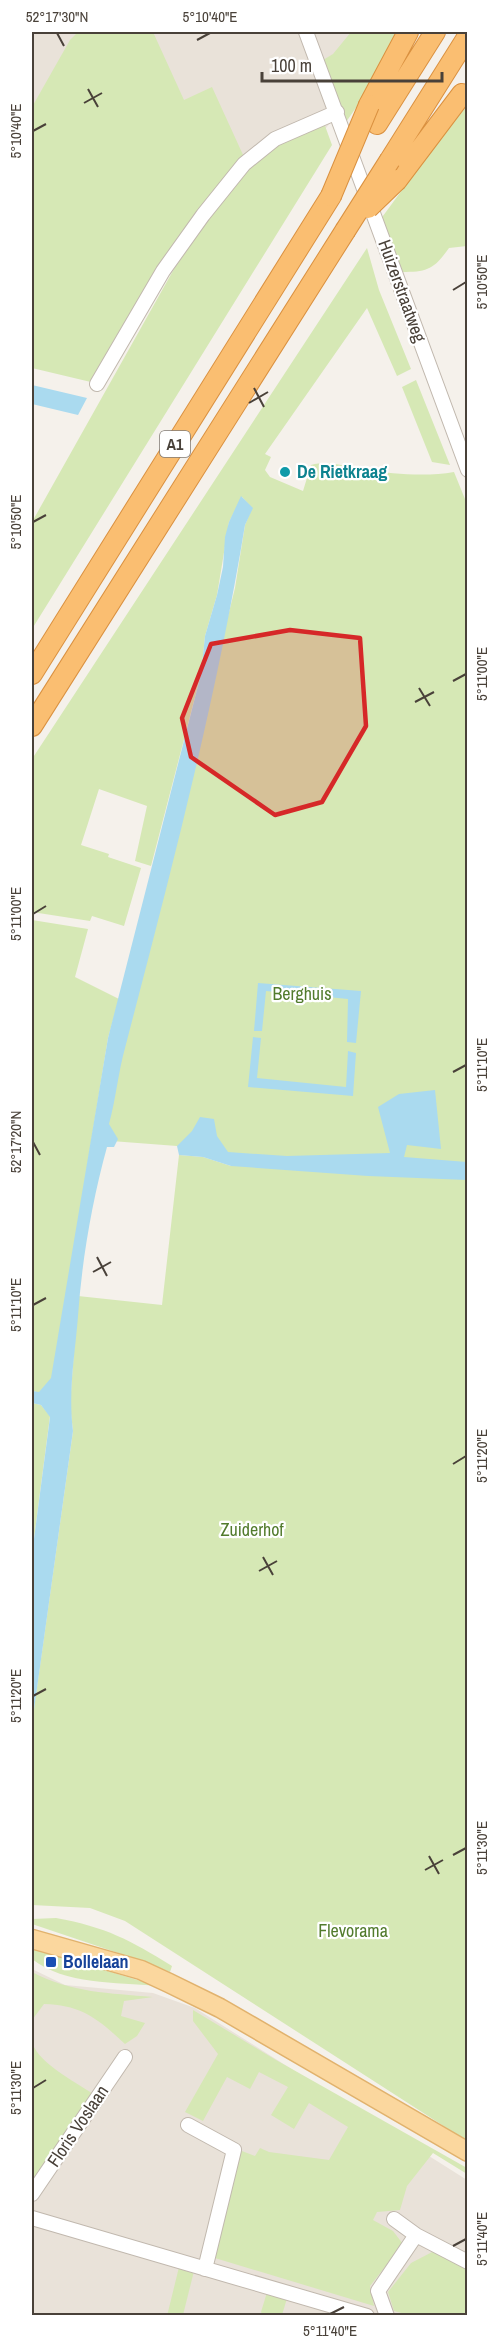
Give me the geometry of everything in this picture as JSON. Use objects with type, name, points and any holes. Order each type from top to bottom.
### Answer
[{"type":"highway","name":"A1","points":[[332,196],[369,105],[408,32]]},
{"type":"highway","name":"A1","points":[[32,674],[435,32]]},
{"type":"highway","name":"A1","points":[[32,726],[468,36]]},
{"type":"highway","name":"A1","points":[[345,231],[397,180],[462,94]]},
{"type":"main road","points":[[32,1939],[141,1970],[220,2008],[468,2152]]},
{"type":"street","name":"Huizerstraatweg","points":[[306,32],[468,470]]},
{"type":"street","points":[[97,384],[164,271],[203,215],[244,164],[274,139],[337,112]]},
{"type":"street","name":"Floris Voslaan","points":[[32,2194],[125,2058]]},
{"type":"street","points":[[188,2125],[234,2150],[206,2269]]},
{"type":"street","points":[[32,2218],[367,2316]]},
{"type":"street","points":[[394,2219],[416,2235],[468,2262]]},
{"type":"street","points":[[387,2316],[378,2292],[416,2235]]},
{"type":"highlighted area","points":[[290,630],[360,638],[366,726],[322,802],[275,815],[191,757],[182,718],[211,644]]},
{"type":"shaded area","points":[[32,32],[367,32],[351,97],[226,252],[32,131]]},
{"type":"shaded area","points":[[32,1969],[65,1985],[153,1993],[195,2008],[467,2180],[467,2315],[32,2315]]},
{"type":"green space","points":[[78,32],[153,32],[184,100],[212,87],[244,157],[95,383],[32,368],[32,107],[70,40]]},
{"type":"green space","points":[[351,32],[396,32],[367,92],[346,122],[323,60],[333,54]]},
{"type":"green space","points":[[467,106],[467,246],[449,248],[430,268],[402,272],[380,220]]},
{"type":"green space","points":[[324,123],[332,145],[32,629],[32,522],[174,269],[209,216],[255,161],[275,145]]},
{"type":"green space","points":[[367,248],[379,290],[411,369],[397,376],[367,308],[265,454],[271,457],[265,470],[270,477],[303,491],[311,465],[319,463],[399,474],[454,472],[467,504],[467,2141],[125,1921],[90,1908],[32,1905],[32,1723],[73,1431],[70,1405],[78,1296],[162,1305],[179,1155],[203,1157],[231,1166],[243,1157],[177,1146],[98,1140],[235,588],[245,525],[252,508],[242,497],[229,522],[217,595],[205,636],[201,674],[151,866],[135,861],[147,806],[99,789],[81,845],[141,868],[124,926],[92,916],[90,921],[32,912],[32,759]]},
{"type":"green space","points":[[416,380],[450,465],[432,462],[402,387]]},
{"type":"green space","points":[[32,920],[88,929],[75,977],[119,999],[108,1038],[50,1395],[32,1391]]},
{"type":"green space","points":[[32,1403],[41,1405],[50,1416],[32,1554]]},
{"type":"green space","points":[[56,1918],[104,1930],[130,1942],[172,1966],[170,1972],[32,1924],[32,1919]]},
{"type":"green space","points":[[32,1948],[157,1986],[108,1983],[60,1974],[32,1959]]},
{"type":"green space","points":[[32,1972],[76,1988],[153,1997],[124,2001],[121,2016],[145,2023],[137,2036],[125,2044],[89,2015],[69,2007],[44,2004],[32,2020]]},
{"type":"green space","points":[[193,2010],[276,2060],[467,2168],[467,2174],[433,2153],[407,2186],[400,2210],[377,2212],[373,2220],[393,2231],[403,2244],[370,2286],[374,2306],[205,2255],[234,2148],[255,2156],[260,2148],[269,2152],[329,2160],[348,2127],[309,2103],[294,2129],[271,2115],[288,2087],[259,2072],[250,2089],[227,2077],[203,2121],[185,2112],[218,2054],[193,2021]]},
{"type":"green space","points":[[32,2043],[36,2051],[50,2065],[93,2094],[32,2181]]},
{"type":"green space","points":[[436,2250],[467,2263],[467,2315],[409,2315],[394,2311],[388,2292],[411,2263]]},
{"type":"green space","points":[[180,2263],[195,2267],[183,2315],[167,2316]]},
{"type":"green space","points":[[268,2289],[288,2295],[282,2315],[263,2315],[261,2312]]},
{"type":"water","points":[[32,385],[87,398],[78,415],[32,404]]},
{"type":"water","points":[[241,496],[253,508],[245,525],[220,657],[191,788],[121,1067],[109,1124],[118,1139],[114,1147],[107,1147],[88,1231],[72,1373],[73,1431],[32,1724],[32,1554],[50,1417],[41,1405],[32,1403],[32,1391],[39,1392],[51,1378],[108,1038],[201,674],[205,636],[223,567],[225,537]]},
{"type":"water","points":[[258,983],[361,991],[356,1043],[347,1042],[348,999],[266,991],[262,1031],[254,1031]]},
{"type":"water","points":[[253,1037],[261,1038],[257,1078],[346,1087],[348,1051],[356,1053],[353,1096],[248,1087]]},
{"type":"water","points":[[435,1090],[441,1149],[407,1145],[404,1157],[467,1162],[467,1180],[368,1176],[231,1166],[203,1157],[179,1155],[177,1146],[192,1131],[200,1117],[214,1119],[217,1136],[228,1152],[287,1156],[390,1153],[378,1107],[399,1094]]},
{"type":"place","name":"De Rietkraag","points":[[285,472]]},
{"type":"place","name":"Bollelaan","points":[[51,1962]]},
{"type":"park label","name":"Berghuis","points":[[302,994]]},
{"type":"park label","name":"Zuiderhof","points":[[252,1530]]},
{"type":"park label","name":"Flevorama","points":[[353,1931]]}]
